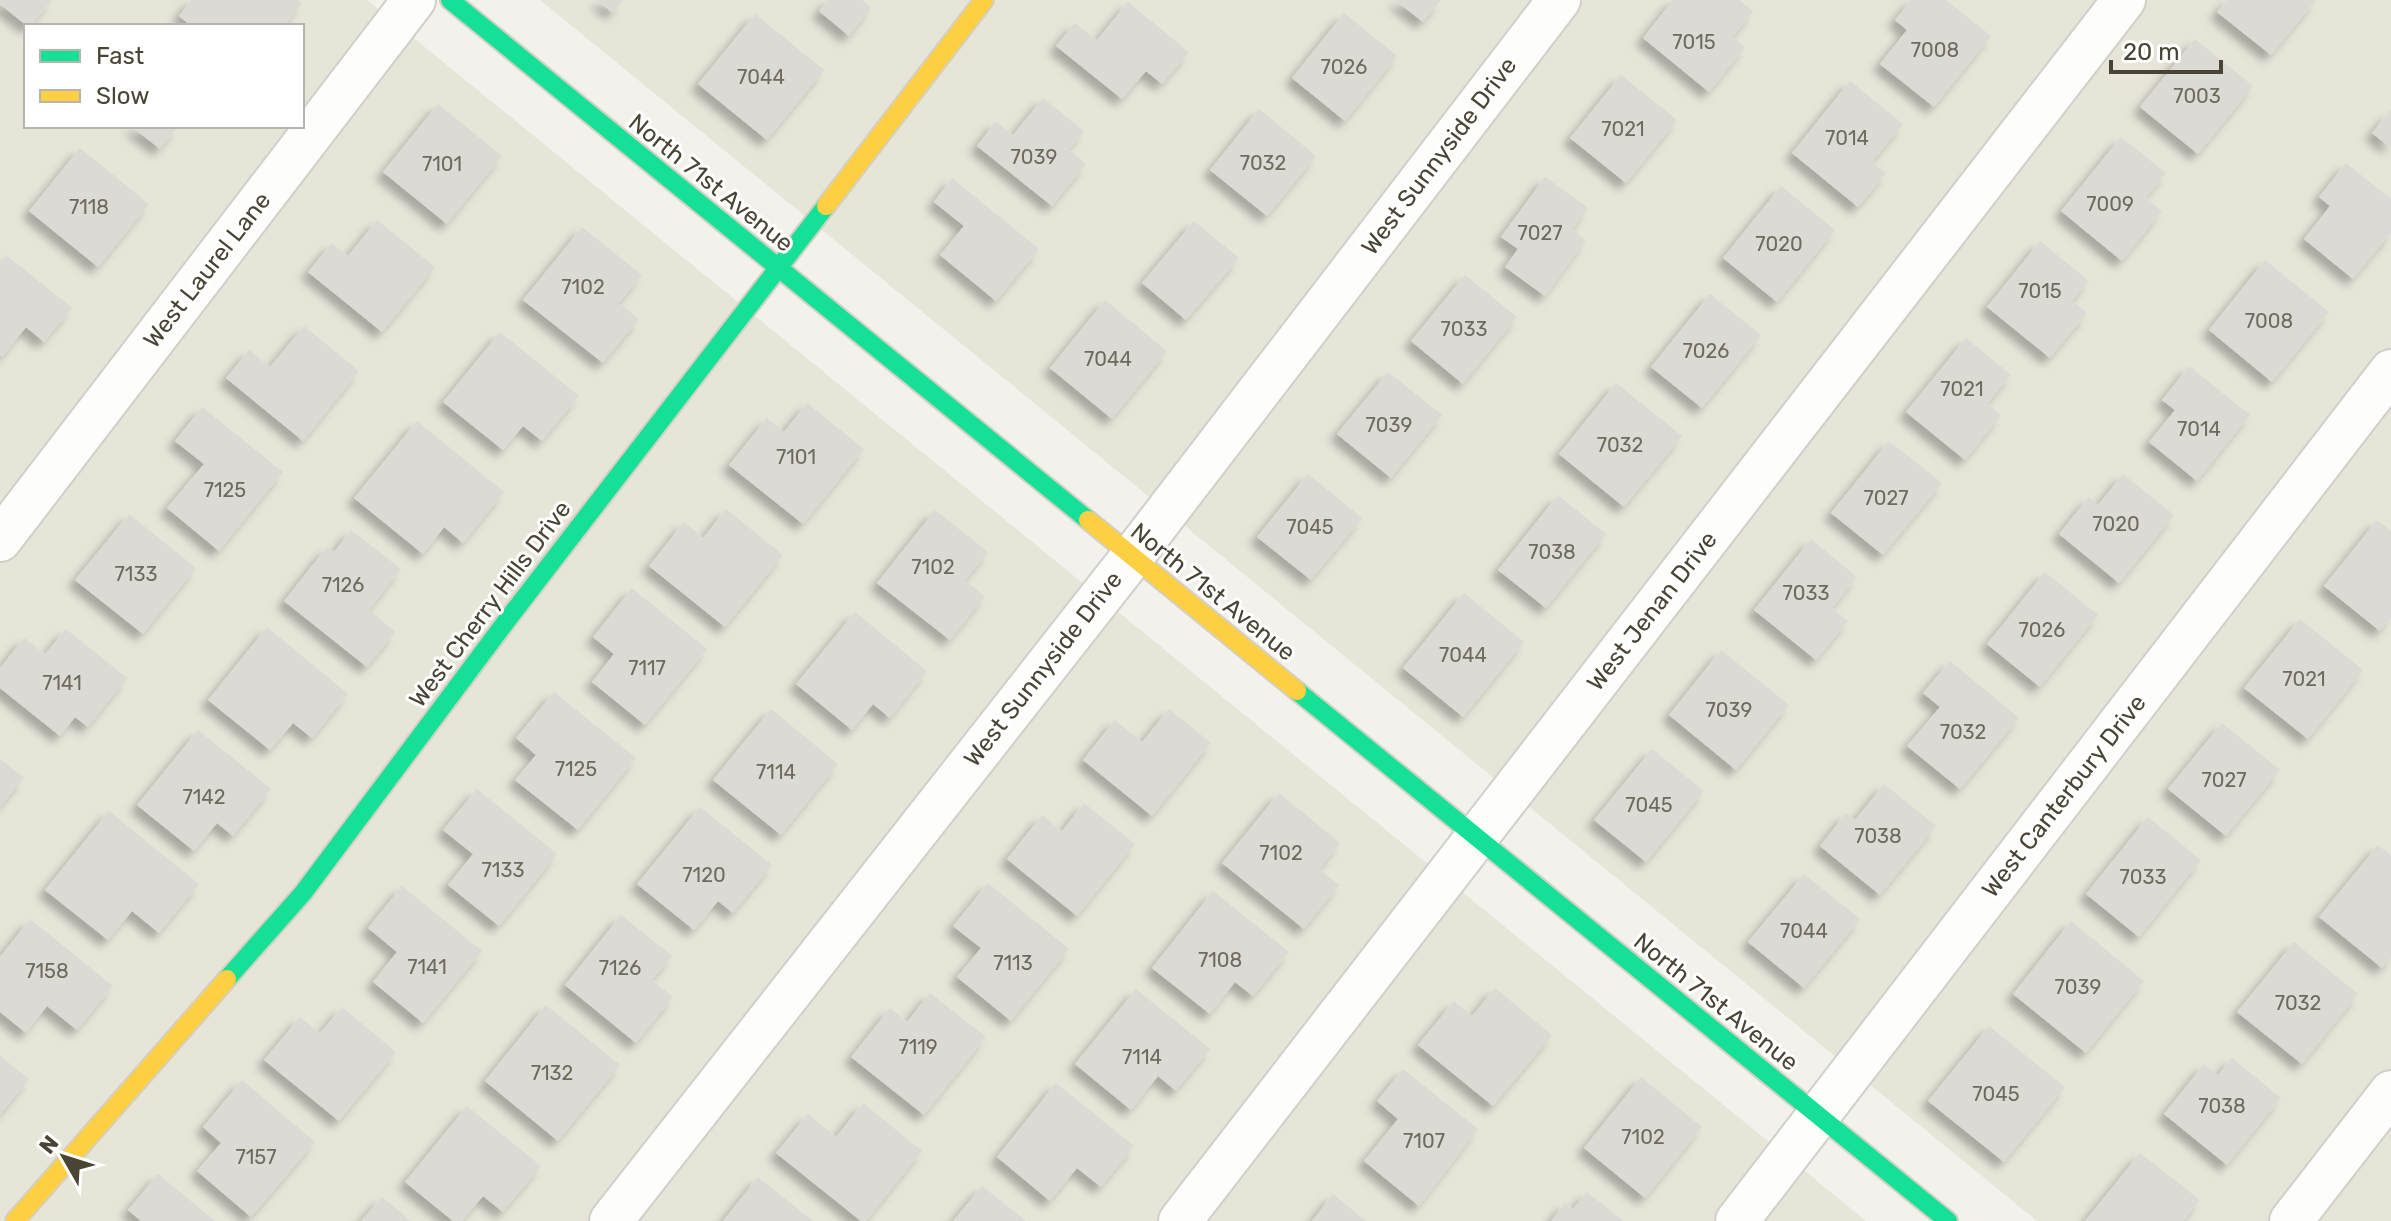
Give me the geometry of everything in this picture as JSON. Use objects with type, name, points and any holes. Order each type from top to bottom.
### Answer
[{"type":"street","name":"West Laurel Lane","points":[[0,540],[414,0]]},
{"type":"street","name":"North 71st Avenue","points":[[450,0],[1948,1221]]},
{"type":"street","name":"West Cherry Hills Drive","points":[[15,1221],[303,893],[511,615],[984,0]]},
{"type":"street","name":"West Sunnyside Drive","points":[[611,1221],[1132,557],[1559,0]]},
{"type":"street","name":"West Jenan Drive","points":[[1180,1221],[2124,0]]},
{"type":"street","name":"West Canterbury Drive","points":[[1737,1221],[2391,371]]},
{"type":"street","points":[[2291,1221],[2391,1092]]},
{"type":"shaded area","points":[[0,0],[367,0],[1866,1221],[0,1221]]},
{"type":"shaded area","points":[[540,0],[2391,0],[2391,1221],[2037,1221]]},
{"type":"building","points":[[0,0],[52,0],[33,24],[25,24],[0,4]]},
{"type":"building","points":[[191,0],[298,0],[302,3],[286,24],[189,24],[179,16]]},
{"type":"building","points":[[597,0],[623,0],[613,13]]},
{"type":"building","points":[[828,0],[862,0],[871,8],[849,36],[819,11]]},
{"type":"building","points":[[1395,0],[1441,0],[1423,22]]},
{"type":"building","points":[[1673,0],[1739,0],[1753,11],[1733,37],[1745,47],[1709,92],[1643,38]]},
{"type":"building","points":[[1911,0],[1946,0],[1991,36],[1934,107],[1880,64],[1907,30],[1895,20]]},
{"type":"building","points":[[2227,0],[2316,0],[2271,55],[2217,12]]},
{"type":"building","points":[[1128,2],[1189,52],[1162,84],[1146,71],[1122,99],[1056,46],[1075,23],[1097,40]]},
{"type":"building","points":[[1344,13],[1397,56],[1345,121],[1292,78]]},
{"type":"building","points":[[755,14],[824,70],[767,140],[698,84]]},
{"type":"building","points":[[2195,39],[2253,86],[2198,154],[2140,107]]},
{"type":"building","points":[[1621,75],[1677,120],[1626,183],[1570,138]]},
{"type":"building","points":[[1850,81],[1903,124],[1872,162],[1886,173],[1858,207],[1792,153]]},
{"type":"building","points":[[1043,98],[1084,131],[1069,150],[1086,164],[1052,206],[977,146],[996,121],[1013,135]]},
{"type":"building","points":[[438,104],[502,156],[447,224],[383,172]]},
{"type":"building","points":[[1259,109],[1316,156],[1267,216],[1210,170]]},
{"type":"building","points":[[2391,110],[2391,148],[2372,133]]},
{"type":"building","points":[[134,128],[176,128],[160,149]]},
{"type":"building","points":[[2121,137],[2166,173],[2146,198],[2162,211],[2122,261],[2061,211]]},
{"type":"building","points":[[80,148],[149,204],[98,267],[29,211]]},
{"type":"building","points":[[2346,163],[2391,199],[2391,233],[2353,279],[2304,239],[2330,206],[2319,197]]},
{"type":"building","points":[[1545,177],[1588,208],[1572,230],[1586,240],[1545,296],[1505,267],[1518,249],[1501,237]]},
{"type":"building","points":[[952,178],[1039,249],[996,301],[940,255],[964,226],[934,202]]},
{"type":"building","points":[[1781,186],[1835,230],[1777,302],[1723,258]]},
{"type":"building","points":[[377,220],[435,267],[382,332],[308,272],[332,243],[348,256]]},
{"type":"building","points":[[1194,221],[1239,258],[1186,320],[1142,283]]},
{"type":"building","points":[[582,227],[642,275],[619,303],[639,319],[603,363],[523,300]]},
{"type":"building","points":[[2040,241],[2089,281],[2072,301],[2087,313],[2050,358],[1987,307]]},
{"type":"building","points":[[6,255],[72,308],[44,342],[26,327],[2,357],[0,262]]},
{"type":"building","points":[[2265,260],[2329,312],[2272,382],[2209,330]]},
{"type":"building","points":[[1465,275],[1517,317],[1463,384],[1411,341]]},
{"type":"building","points":[[1710,294],[1761,335],[1702,408],[1651,367]]},
{"type":"building","points":[[1105,300],[1167,351],[1112,419],[1050,368]]},
{"type":"building","points":[[304,326],[359,371],[303,441],[226,378],[249,350],[270,367]]},
{"type":"building","points":[[500,332],[579,396],[542,441],[523,426],[503,450],[443,402]]},
{"type":"building","points":[[1966,338],[2011,375],[1987,404],[2001,415],[1965,460],[1906,412]]},
{"type":"building","points":[[2189,366],[2250,415],[2197,481],[2149,442],[2175,410],[2162,400]]},
{"type":"building","points":[[1388,372],[1442,415],[1391,478],[1337,434]]},
{"type":"building","points":[[1616,383],[1682,436],[1624,507],[1559,454]]},
{"type":"building","points":[[807,403],[864,449],[803,524],[729,465],[767,418],[784,432]]},
{"type":"building","points":[[202,407],[283,472],[219,551],[167,508],[204,464],[175,441]]},
{"type":"building","points":[[417,421],[504,492],[463,543],[444,527],[423,554],[354,498]]},
{"type":"building","points":[[1889,441],[1942,483],[1883,555],[1831,513]]},
{"type":"building","points":[[1308,474],[1362,518],[1311,580],[1257,537]]},
{"type":"building","points":[[2123,474],[2174,515],[2119,583],[2059,534],[2089,497],[2098,505]]},
{"type":"building","points":[[1558,495],[1606,534],[1546,608],[1498,570]]},
{"type":"building","points":[[726,509],[783,555],[725,627],[649,566],[684,522],[703,538]]},
{"type":"building","points":[[935,510],[988,552],[965,581],[985,596],[950,640],[877,583]]},
{"type":"building","points":[[129,514],[196,568],[143,634],[75,580]]},
{"type":"building","points":[[2377,520],[2391,531],[2391,617],[2380,631],[2324,586]]},
{"type":"building","points":[[351,530],[401,569],[369,610],[395,632],[367,667],[284,601],[327,547],[334,552]]},
{"type":"building","points":[[1811,539],[1857,577],[1832,608],[1848,621],[1816,660],[1754,610]]},
{"type":"building","points":[[2045,572],[2098,615],[2040,687],[1987,644]]},
{"type":"building","points":[[632,588],[707,649],[645,725],[592,682],[614,654],[593,637]]},
{"type":"building","points":[[1464,593],[1524,642],[1463,717],[1403,668]]},
{"type":"building","points":[[855,612],[927,671],[890,718],[873,704],[852,730],[796,684]]},
{"type":"building","points":[[2300,619],[2363,670],[2308,739],[2244,688]]},
{"type":"building","points":[[267,627],[348,694],[312,738],[293,723],[270,750],[208,700]]},
{"type":"building","points":[[66,629],[127,678],[88,727],[75,717],[60,736],[0,688],[0,668],[24,638],[45,654]]},
{"type":"building","points":[[1721,650],[1789,705],[1736,770],[1669,715]]},
{"type":"building","points":[[1950,661],[2019,718],[1960,789],[1907,746],[1940,707],[1923,693]]},
{"type":"building","points":[[554,692],[636,758],[578,830],[515,780],[536,755],[516,738]]},
{"type":"building","points":[[771,709],[838,764],[781,835],[713,780]]},
{"type":"building","points":[[1169,709],[1211,743],[1152,816],[1083,760],[1115,720],[1142,742]]},
{"type":"building","points":[[2222,723],[2280,770],[2226,836],[2168,789]]},
{"type":"building","points":[[198,730],[271,789],[233,836],[217,823],[194,851],[137,805]]},
{"type":"building","points":[[1652,749],[1704,791],[1646,862],[1594,820]]},
{"type":"building","points":[[0,759],[24,778],[0,807]]},
{"type":"building","points":[[1884,784],[1936,826],[1880,895],[1820,846],[1846,813],[1855,820]]},
{"type":"building","points":[[477,789],[557,854],[499,926],[448,885],[473,854],[443,830]]},
{"type":"building","points":[[1279,793],[1340,843],[1319,869],[1339,885],[1304,929],[1222,863]]},
{"type":"building","points":[[1084,803],[1135,844],[1077,916],[1007,859],[1042,815],[1062,831]]},
{"type":"building","points":[[700,807],[772,865],[733,913],[718,901],[694,930],[637,884]]},
{"type":"building","points":[[109,811],[199,884],[159,933],[132,911],[108,940],[45,890]]},
{"type":"building","points":[[2148,817],[2201,860],[2139,937],[2086,894]]},
{"type":"building","points":[[2378,845],[2391,856],[2391,958],[2382,968],[2319,917]]},
{"type":"building","points":[[1804,874],[1860,919],[1804,988],[1748,942]]},
{"type":"building","points":[[988,883],[1069,949],[1011,1021],[957,977],[981,948],[953,926]]},
{"type":"building","points":[[402,886],[482,951],[423,1023],[373,982],[397,952],[368,928]]},
{"type":"building","points":[[1213,891],[1289,952],[1253,996],[1235,982],[1210,1014],[1152,968]]},
{"type":"building","points":[[621,915],[672,956],[652,980],[673,997],[636,1043],[565,985]]},
{"type":"building","points":[[30,919],[113,986],[77,1030],[47,1006],[26,1033],[0,1012],[0,957]]},
{"type":"building","points":[[2071,921],[2144,981],[2086,1053],[2013,994]]},
{"type":"building","points":[[2294,942],[2358,994],[2302,1064],[2237,1012]]},
{"type":"building","points":[[1495,988],[1552,1035],[1493,1106],[1418,1045],[1454,1001],[1472,1016]]},
{"type":"building","points":[[1136,989],[1210,1049],[1176,1091],[1158,1076],[1131,1110],[1075,1064]]},
{"type":"building","points":[[930,993],[986,1037],[924,1115],[851,1057],[890,1008],[907,1022]]},
{"type":"building","points":[[546,1005],[620,1065],[558,1141],[485,1081]]},
{"type":"building","points":[[342,1007],[396,1052],[339,1121],[264,1060],[300,1017],[320,1033]]},
{"type":"building","points":[[1989,1026],[2065,1087],[2004,1162],[1928,1101]]},
{"type":"building","points":[[0,1056],[29,1079],[0,1115]]},
{"type":"building","points":[[2232,1058],[2281,1098],[2227,1165],[2164,1114],[2204,1064],[2218,1075]]},
{"type":"building","points":[[1403,1069],[1478,1129],[1419,1206],[1364,1161],[1398,1119],[1377,1101]]},
{"type":"building","points":[[1641,1077],[1702,1127],[1645,1198],[1584,1148]]},
{"type":"building","points":[[242,1080],[315,1142],[251,1217],[197,1171],[221,1143],[203,1127]]},
{"type":"building","points":[[1056,1083],[1134,1146],[1101,1187],[1077,1168],[1050,1201],[997,1157]]},
{"type":"building","points":[[863,1103],[922,1151],[866,1221],[861,1221],[776,1153],[808,1114],[836,1137]]},
{"type":"building","points":[[467,1106],[541,1166],[503,1212],[483,1196],[462,1221],[453,1221],[405,1182]]},
{"type":"building","points":[[2140,1153],[2200,1200],[2183,1221],[2085,1221]]},
{"type":"building","points":[[158,1174],[215,1221],[141,1221],[128,1210]]},
{"type":"building","points":[[758,1177],[813,1221],[723,1221]]},
{"type":"building","points":[[982,1186],[1026,1221],[953,1221]]},
{"type":"building","points":[[1587,1192],[1624,1221],[1551,1221],[1565,1203],[1573,1209]]},
{"type":"building","points":[[1333,1194],[1366,1221],[1312,1221]]},
{"type":"building","points":[[382,1197],[411,1221],[361,1221]]},
{"type":"traffic: fast","points":[[450,0],[1088,520]]},
{"type":"traffic: fast","points":[[227,979],[303,893],[511,615],[826,206]]},
{"type":"traffic: fast","points":[[1297,691],[1948,1221]]},
{"type":"traffic: slow","points":[[826,206],[984,0]]},
{"type":"traffic: slow","points":[[1088,520],[1297,691]]},
{"type":"traffic: slow","points":[[15,1221],[227,979]]}]
